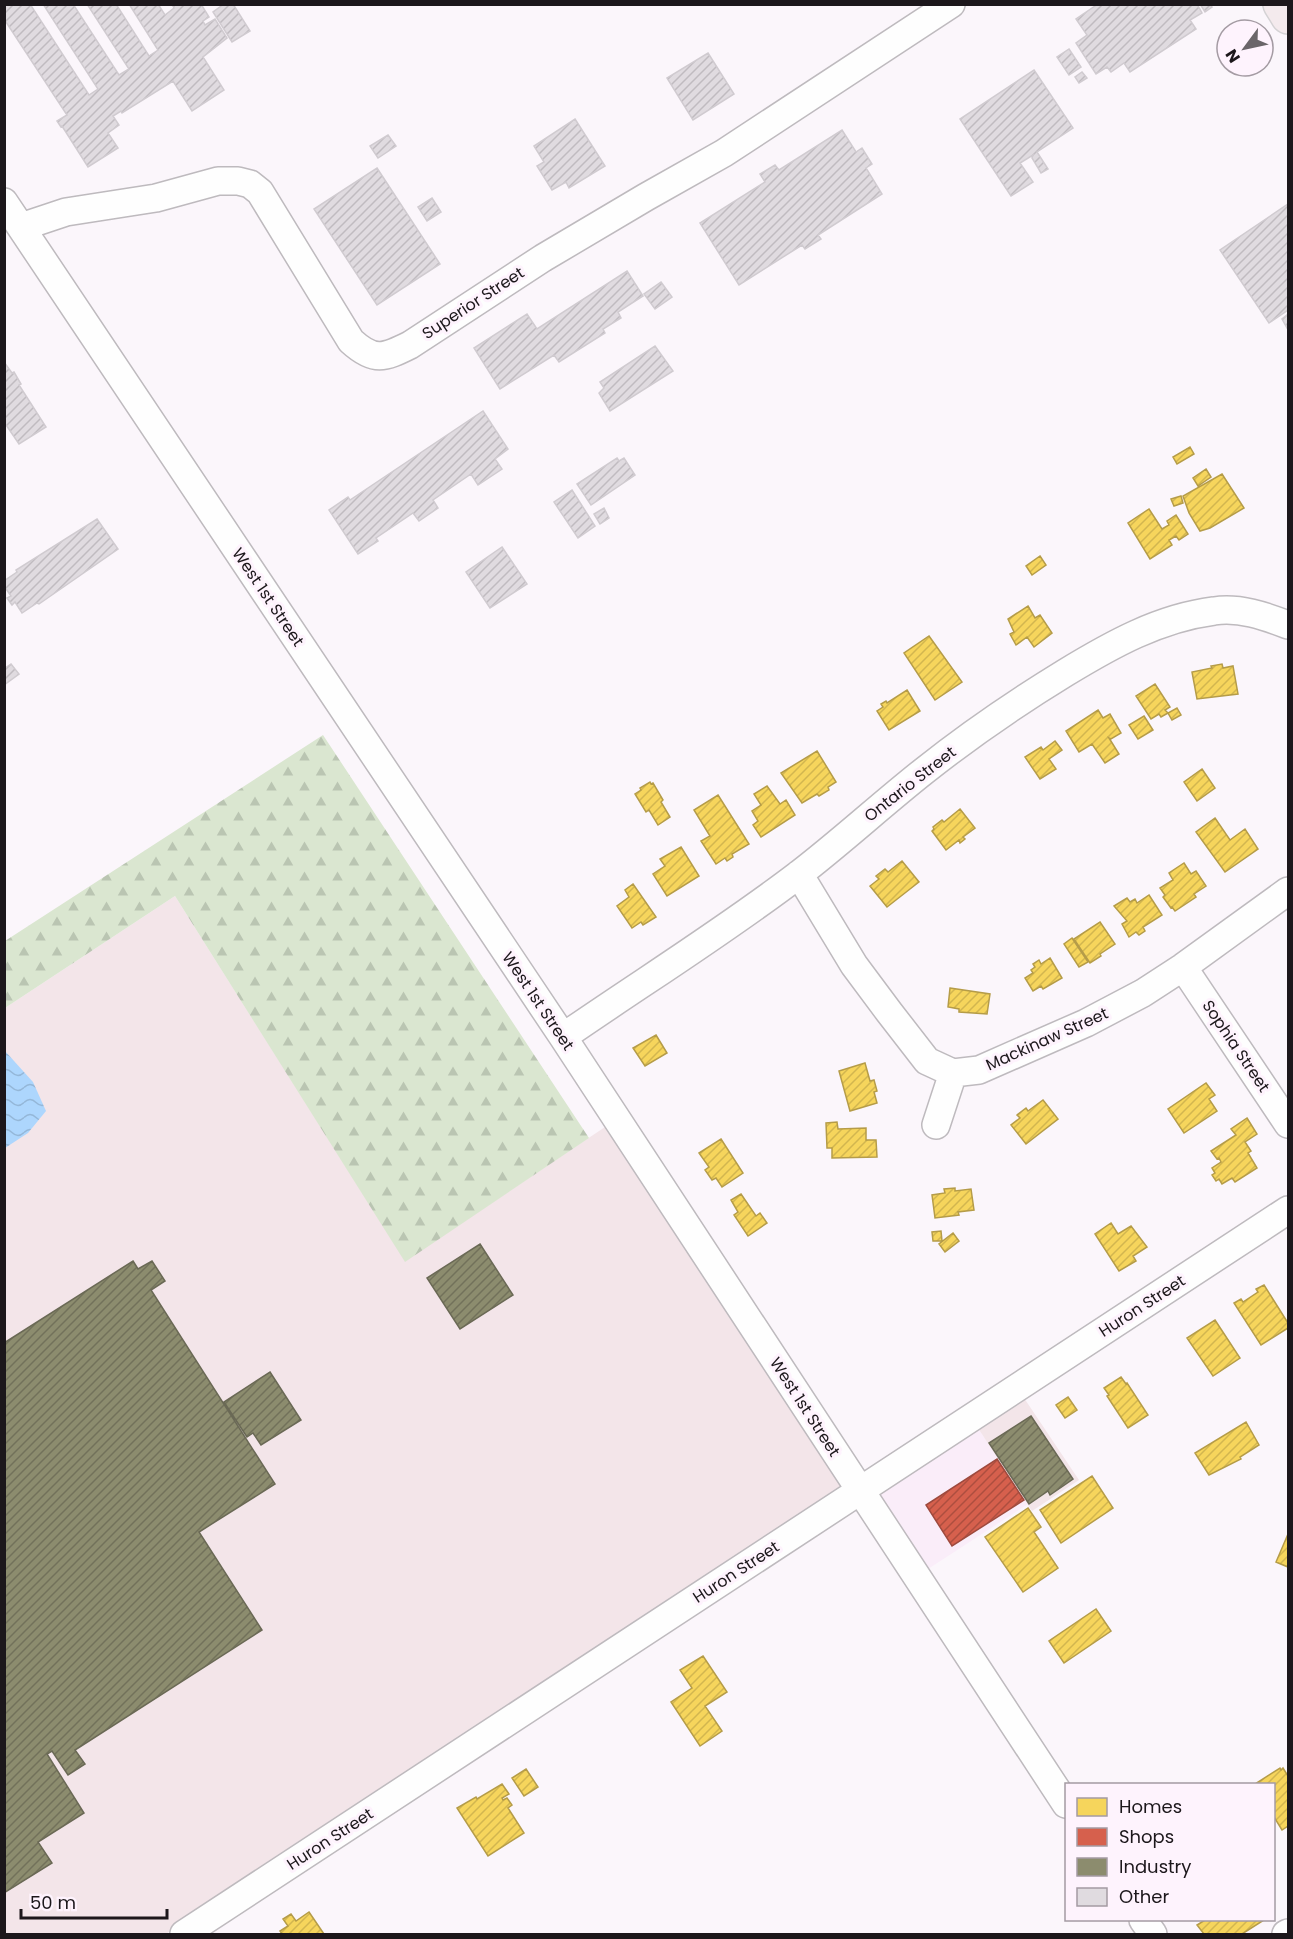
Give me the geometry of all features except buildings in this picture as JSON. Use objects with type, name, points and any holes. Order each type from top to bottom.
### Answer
[{"type":"main road","points":[[1280,4],[1288,17]]},
{"type":"street","name":"Superior Street","points":[[21,227],[66,212],[156,198],[218,182],[238,181],[250,184],[260,192],[351,341],[361,350],[373,355],[387,356],[410,345],[543,258],[724,153],[951,4]]},
{"type":"street","name":"West 1st Street","points":[[4,202],[563,1037],[1065,1802]]},
{"type":"street","name":"Ontario Street","points":[[563,1037],[799,874],[925,770],[1024,699],[1110,646],[1143,630],[1172,620],[1216,610],[1244,612],[1288,625]]},
{"type":"street","points":[[799,874],[854,965],[889,1012],[927,1061],[953,1073],[936,1125]]},
{"type":"street","name":"Mackinaw Street","points":[[953,1073],[978,1070],[1086,1023],[1143,993],[1288,891]]},
{"type":"street","name":"Sophia Street","points":[[1183,967],[1288,1124]]},
{"type":"street","name":"Huron Street","points":[[184,1935],[1288,1210]]},
{"type":"shaded area","points":[[175,896],[405,1261],[608,1125],[846,1489],[166,1934],[5,1934],[5,1008]]},
{"type":"shaded area","points":[[1022,1395],[1079,1480],[1032,1511],[976,1425]]},
{"type":"shaded area","points":[[976,1425],[1028,1504],[925,1571],[876,1495]]},
{"type":"green space","points":[[323,735],[589,1138],[405,1262],[175,896],[5,1008],[5,941]]},
{"type":"water","points":[[5,1051],[33,1082],[46,1111],[28,1133],[5,1148]]}]
